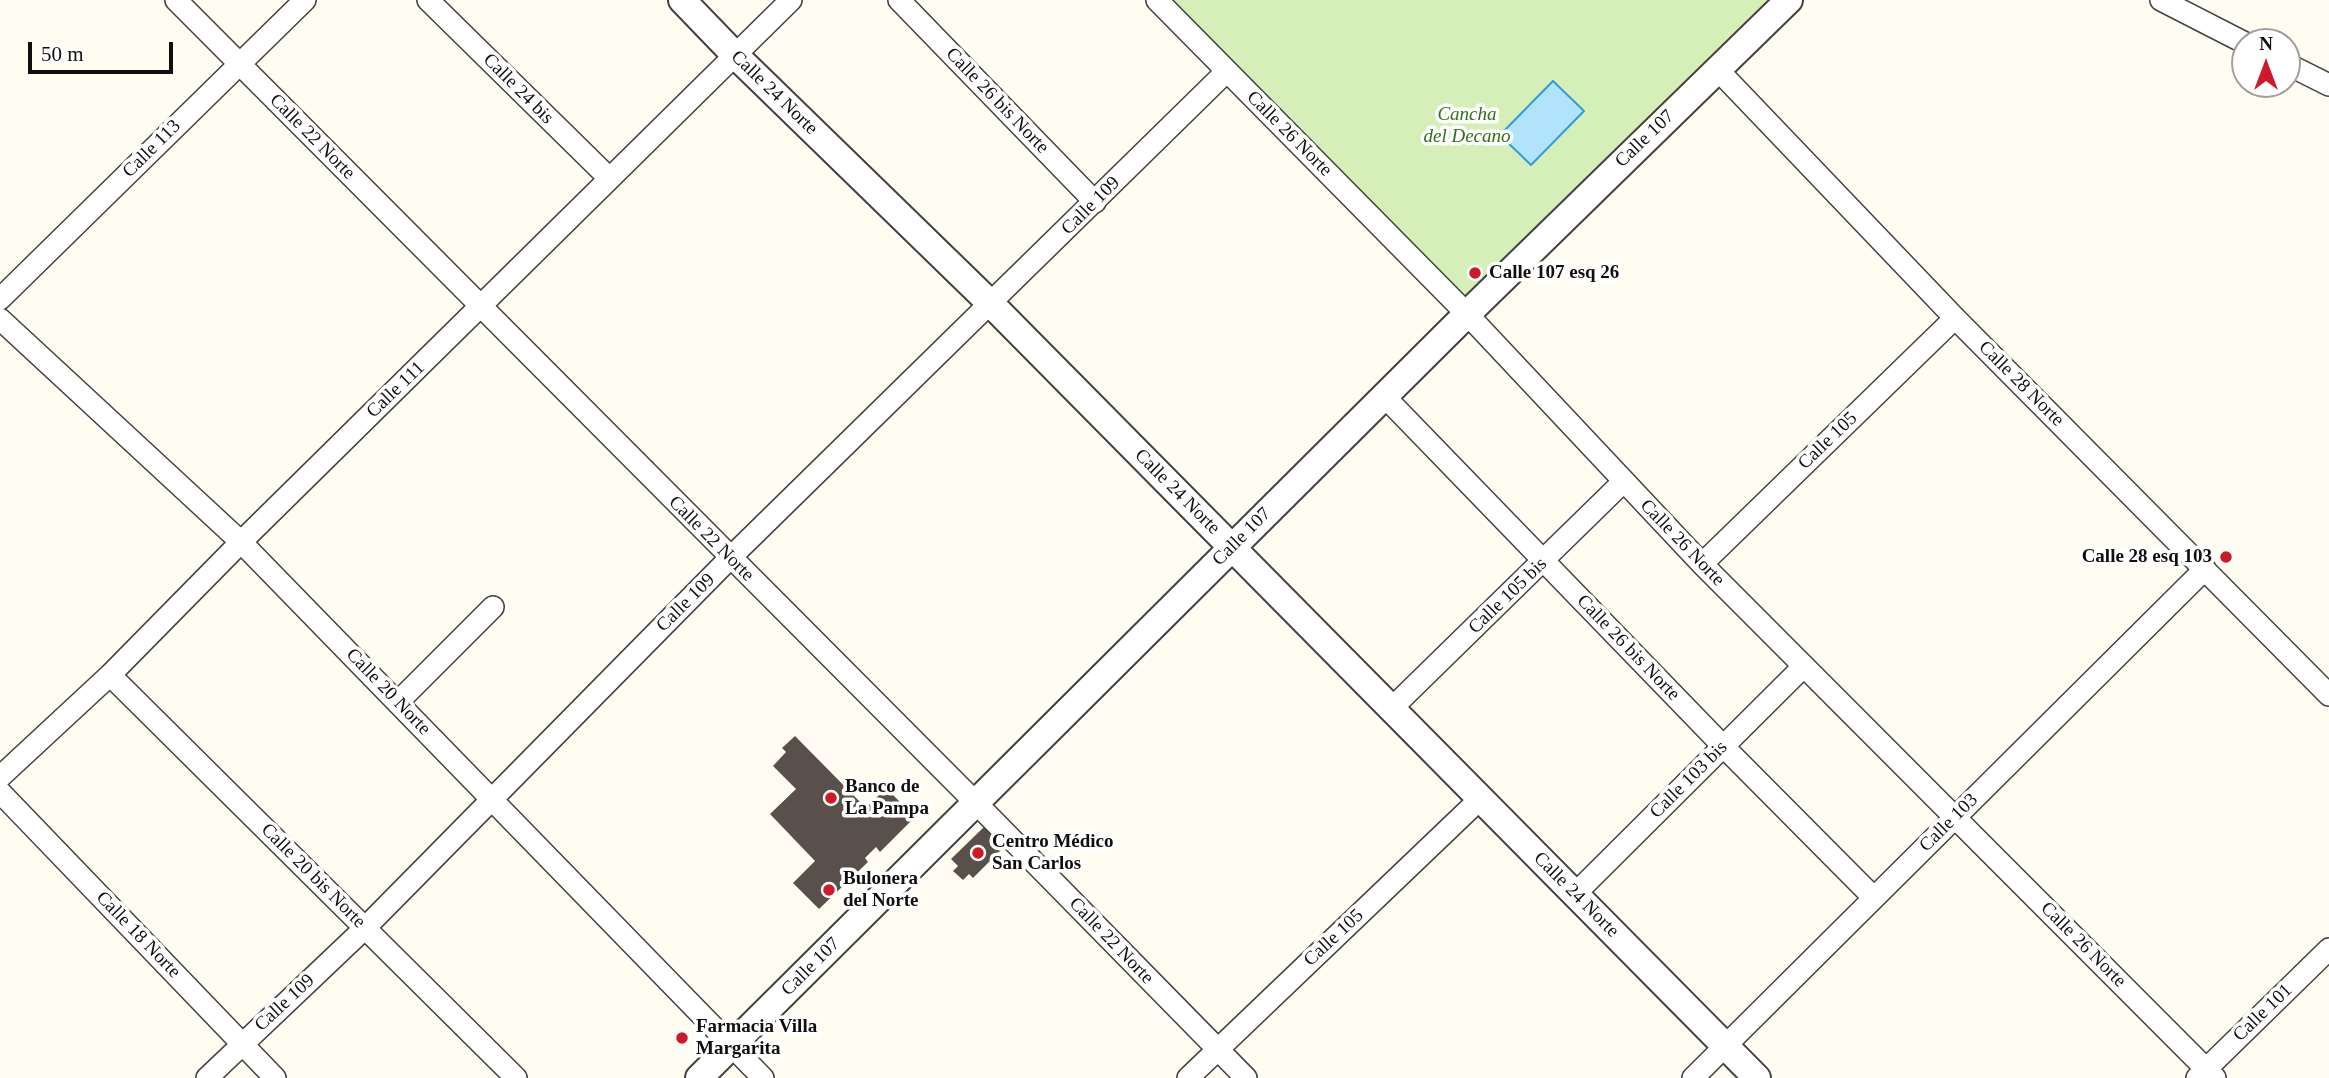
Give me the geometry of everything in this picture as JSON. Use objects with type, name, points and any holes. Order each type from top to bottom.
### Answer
[{"type":"street","name":"Calle 22 Norte","points":[[176,0],[977,804],[1246,1078]]},
{"type":"street","name":"Calle 113","points":[[0,299],[305,0]]},
{"type":"street","name":"Calle 24 bis","points":[[428,0],[609,178]]},
{"type":"street","name":"Calle 24 Norte","points":[[682,0],[991,304],[1757,1078]]},
{"type":"street","name":"Calle 111","points":[[0,777],[110,675],[241,542],[791,0]]},
{"type":"street","name":"Calle 26 bis Norte","points":[[899,0],[1095,202]]},
{"type":"street","name":"Calle 26 Norte","points":[[1157,0],[1467,314],[1702,564],[1956,817],[2206,1075]]},
{"type":"street","name":"Calle 107","points":[[699,1078],[1467,314],[1789,0]]},
{"type":"street","points":[[2161,0],[2231,36]]},
{"type":"street","name":"Calle 28 Norte","points":[[1717,69],[1955,318],[2329,695]]},
{"type":"street","name":"Calle 109","points":[[208,1078],[365,928],[730,558],[1227,71]]},
{"type":"street","points":[[2301,71],[2329,85]]},
{"type":"street","name":"Calle 105","points":[[1702,564],[1955,318]]},
{"type":"street","name":"Calle 20 Norte","points":[[0,319],[241,542],[763,1078]]},
{"type":"street","name":"Calle 26 bis Norte","points":[[1384,397],[1874,898]]},
{"type":"street","name":"Calle 105 bis","points":[[1392,708],[1623,482]]},
{"type":"street","name":"Calle 103","points":[[1693,1078],[2205,569]]},
{"type":"street","points":[[398,702],[493,607]]},
{"type":"street","name":"Calle 103 bis","points":[[1575,894],[1804,666]]},
{"type":"street","name":"Calle 20 bis Norte","points":[[110,675],[516,1078]]},
{"type":"street","name":"Calle 18 Norte","points":[[0,792],[275,1078]]},
{"type":"street","name":"Calle 105","points":[[1188,1078],[1480,798]]},
{"type":"street","name":"Calle 101","points":[[2206,1075],[2329,949]]},
{"type":"green space","name":"Cancha del Decano","points":[[1164,0],[1774,0],[1466,303]]},
{"type":"water","points":[[1553,81],[1584,111],[1531,165],[1500,135]]},
{"type":"building","points":[[795,736],[866,808],[886,788],[915,817],[880,852],[876,847],[865,858],[868,862],[819,909],[793,883],[815,861],[770,814],[796,789],[773,766],[786,752],[782,748]]},
{"type":"building","name":"Centro Médico San Carlos","points":[[985,826],[1005,846],[973,878],[969,874],[963,880],[953,871],[958,866],[951,859]]},
{"type":"place","name":"Calle 107 esq 26","points":[[1475,273]]},
{"type":"place","name":"Calle 28 esq 103","points":[[2226,557]]},
{"type":"place","name":"Banco de La Pampa","points":[[831,798]]},
{"type":"place","name":"Centro Médico San Carlos","points":[[978,853]]},
{"type":"place","name":"Bulonera del Norte","points":[[829,890]]},
{"type":"place","name":"Farmacia Villa Margarita","points":[[682,1038]]}]
